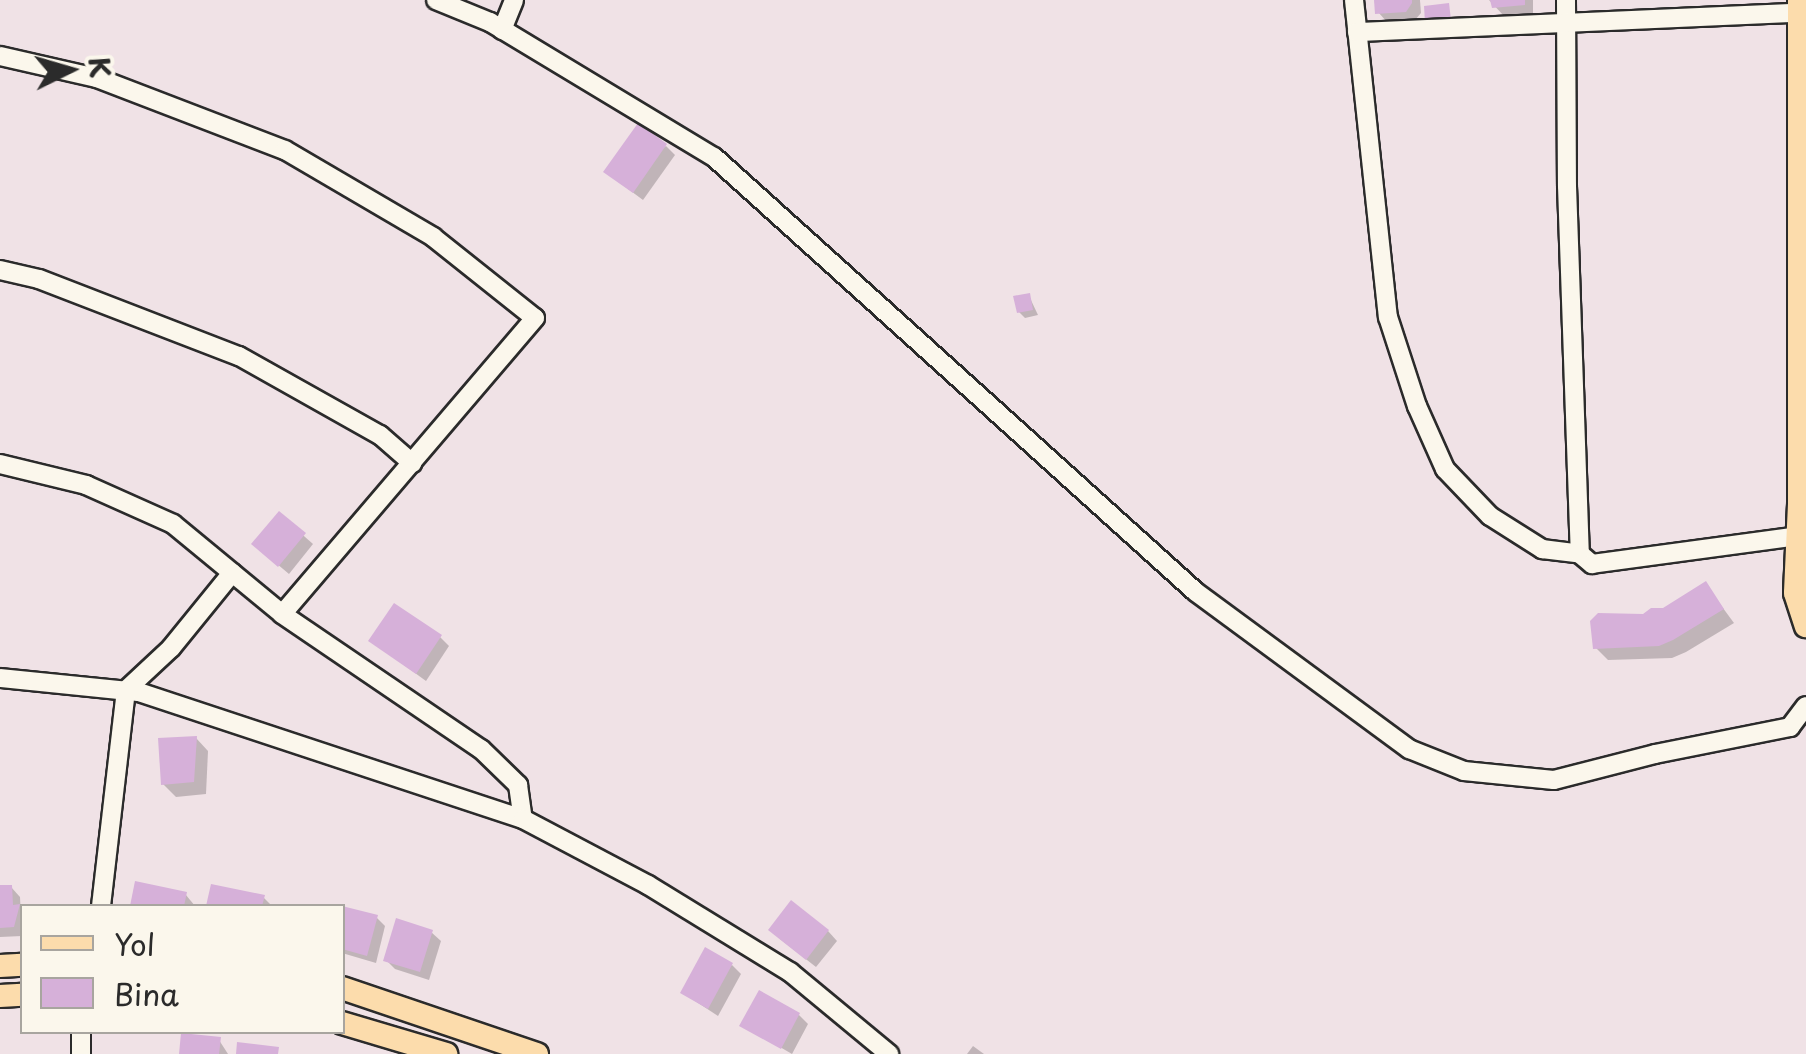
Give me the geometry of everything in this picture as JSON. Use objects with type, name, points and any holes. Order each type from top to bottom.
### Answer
[{"type":"main road","points":[[1799,6],[1795,594],[1806,626]]},
{"type":"main road","points":[[345,989],[538,1054]]},
{"type":"main road","points":[[345,1024],[446,1054]]},
{"type":"street","points":[[436,0],[502,30],[714,156],[1196,592],[1409,749],[1464,770],[1554,780],[1655,754],[1790,728],[1806,706]]},
{"type":"street","points":[[502,30],[514,0]]},
{"type":"street","points":[[1354,0],[1388,317],[1445,470],[1490,516],[1542,548],[1580,554],[1592,564],[1798,536]]},
{"type":"street","points":[[1566,0],[1567,186],[1580,554]]},
{"type":"street","points":[[1357,32],[1566,23],[1799,6]]},
{"type":"street","points":[[0,56],[98,78],[286,150],[432,237],[535,318],[282,614]]},
{"type":"street","points":[[0,270],[40,279],[239,356],[380,435],[412,462]]},
{"type":"street","points":[[0,464],[86,485],[174,524],[282,614],[481,749],[518,786],[524,818]]},
{"type":"street","points":[[101,904],[126,690],[171,648],[232,573]]},
{"type":"street","points":[[0,678],[126,690],[303,743],[524,818],[648,885],[790,972],[890,1054]]},
{"type":"building","points":[[1374,0],[1412,3],[1406,12],[1375,14]]},
{"type":"building","points":[[1490,0],[1525,0],[1525,5],[1492,8]]},
{"type":"building","points":[[1449,3],[1451,20],[1425,23],[1424,6]]},
{"type":"building","points":[[638,123],[667,144],[633,193],[603,172]]},
{"type":"building","points":[[1030,293],[1033,310],[1017,313],[1013,296]]},
{"type":"building","points":[[279,511],[306,533],[278,567],[251,544]]},
{"type":"building","points":[[1706,581],[1724,609],[1673,640],[1659,646],[1593,649],[1590,621],[1598,613],[1643,614],[1651,608],[1663,608]]},
{"type":"building","points":[[394,603],[442,635],[416,674],[368,641]]},
{"type":"building","points":[[197,736],[194,782],[161,785],[158,738]]},
{"type":"building","points":[[135,881],[187,892],[184,904],[130,904]]},
{"type":"building","points":[[211,884],[265,895],[263,904],[206,904]]},
{"type":"building","points":[[0,885],[12,885],[13,905],[20,904],[14,927],[0,928]]},
{"type":"building","points":[[791,900],[829,930],[806,960],[768,930]]},
{"type":"building","points":[[345,907],[378,915],[367,956],[345,950]]},
{"type":"building","points":[[396,918],[433,930],[420,972],[383,961]]},
{"type":"building","points":[[705,947],[733,963],[708,1009],[680,993]]},
{"type":"building","points":[[759,990],[800,1013],[781,1049],[739,1026]]},
{"type":"building","points":[[181,1034],[221,1037],[219,1054],[179,1054]]},
{"type":"building","points":[[237,1042],[279,1047],[278,1054],[236,1054]]}]
